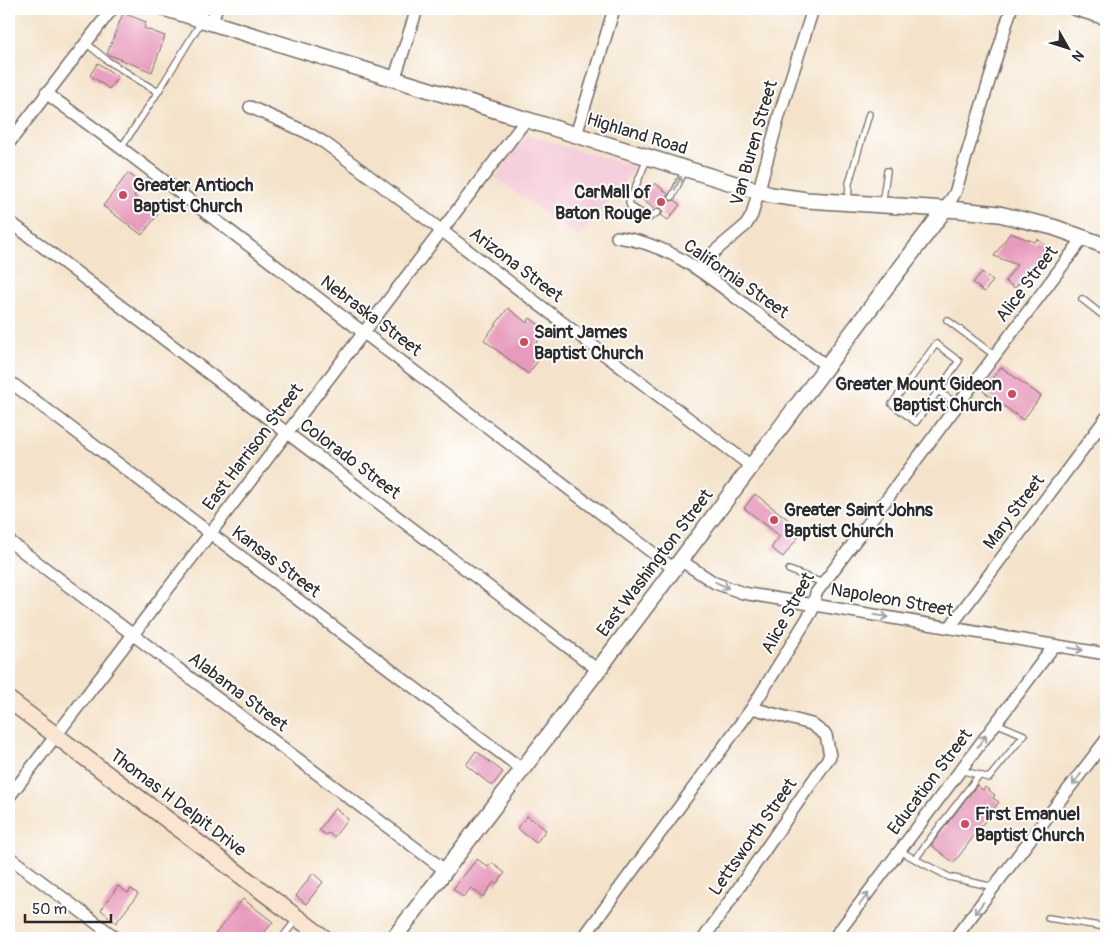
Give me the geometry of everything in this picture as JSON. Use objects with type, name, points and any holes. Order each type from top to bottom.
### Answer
[{"type":"main road","name":"Thomas H Delpit Drive","points":[[9,700],[324,938]]},
{"type":"street","points":[[9,143],[112,9]]},
{"type":"street","name":"Highland Road","points":[[167,9],[210,17],[394,80],[759,191],[795,199],[945,209],[1018,218],[1084,237],[1106,246]]},
{"type":"street","points":[[394,80],[417,9]]},
{"type":"street","points":[[576,135],[614,9]]},
{"type":"street","name":"Van Buren Street","points":[[700,270],[715,251],[750,220],[778,116],[813,9]]},
{"type":"street","points":[[945,209],[955,193],[1011,9]]},
{"type":"street","points":[[1073,9],[1106,19]]},
{"type":"street","name":"Nebraska Street","points":[[46,93],[122,148],[362,331],[677,564]]},
{"type":"street","name":"Arizona Street","points":[[250,107],[306,132],[325,144],[751,466]]},
{"type":"street","name":"East Harrison Street","points":[[9,797],[362,331],[526,120]]},
{"type":"street","name":"East Washington Street","points":[[394,938],[523,770],[945,209]]},
{"type":"street","name":"Colorado Street","points":[[9,222],[598,670]]},
{"type":"street","name":"California Street","points":[[617,237],[634,239],[655,246],[687,261],[826,366]]},
{"type":"street","name":"Alice Street","points":[[583,938],[752,708],[812,611],[816,593],[823,583],[1084,237]]},
{"type":"street","name":"Kansas Street","points":[[9,381],[523,770]]},
{"type":"street","name":"Mary Street","points":[[950,627],[1106,418]]},
{"type":"street","name":"Alabama Street","points":[[9,541],[446,871]]},
{"type":"street","name":"Napoleon Street","points":[[677,564],[732,590],[1106,654]]},
{"type":"street","name":"Education Street","points":[[834,938],[1054,646]]},
{"type":"street","name":"Lettsworth Street","points":[[704,938],[830,756],[826,735],[811,724],[752,708]]},
{"type":"street","points":[[955,938],[1106,740]]},
{"type":"street","points":[[9,856],[116,938]]},
{"type":"lane","points":[[122,148],[210,17]]},
{"type":"lane","points":[[86,43],[108,61],[158,92]]},
{"type":"lane","points":[[848,203],[849,183],[869,114]]},
{"type":"lane","points":[[648,158],[629,202],[630,206],[649,218],[658,212]]},
{"type":"lane","points":[[672,197],[685,169]]},
{"type":"lane","points":[[882,205],[887,171]]},
{"type":"lane","points":[[1082,299],[1106,318]]},
{"type":"lane","points":[[947,320],[994,355]]},
{"type":"lane","points":[[936,344],[959,361],[938,391],[916,422],[892,404],[936,344]]},
{"type":"lane","points":[[938,391],[957,404]]},
{"type":"lane","points":[[789,570],[823,583]]},
{"type":"lane","points":[[961,770],[989,778],[1024,735],[996,723]]},
{"type":"lane","points":[[915,859],[979,775]]},
{"type":"lane","points":[[900,851],[950,877],[994,887]]},
{"type":"lane","points":[[282,938],[297,918]]},
{"type":"lane","points":[[1048,918],[1106,927]]},
{"type":"shaded area","points":[[527,135],[635,167],[579,238],[495,177]]},
{"type":"building","points":[[123,13],[146,22],[144,28],[165,36],[152,72],[107,54]]},
{"type":"building","points":[[98,63],[118,77],[109,89],[90,75]]},
{"type":"building","points":[[128,173],[143,184],[134,196],[158,214],[142,235],[103,206]]},
{"type":"building","name":"CarMall of Baton Rouge","points":[[655,183],[668,194],[667,198],[670,201],[675,200],[680,205],[668,220],[661,215],[663,211],[660,208],[654,209],[642,199]]},
{"type":"building","points":[[1010,233],[1035,242],[1037,239],[1048,246],[1015,288],[1005,281],[1017,265],[994,256]]},
{"type":"building","points":[[982,272],[993,281],[984,292],[973,283]]},
{"type":"building","name":"Saint James Baptist Church","points":[[508,308],[527,323],[530,318],[546,330],[535,345],[545,352],[528,374],[484,340]]},
{"type":"building","name":"Greater Mount Gideon Baptist Church","points":[[1001,367],[1041,396],[1023,420],[983,391]]},
{"type":"building","name":"Greater Saint Johns Baptist Church","points":[[755,494],[803,531],[783,557],[771,548],[780,536],[744,508]]},
{"type":"building","points":[[476,751],[503,772],[492,786],[466,765]]},
{"type":"building","name":"First Emanuel Baptist Church","points":[[977,785],[983,790],[985,787],[995,795],[993,798],[999,802],[954,863],[931,845]]},
{"type":"building","points":[[335,808],[348,819],[334,837],[328,833],[326,835],[319,830]]},
{"type":"building","points":[[527,816],[546,830],[536,843],[517,828]]},
{"type":"building","points":[[477,859],[488,867],[492,863],[505,873],[496,884],[494,882],[483,897],[471,888],[463,897],[453,889]]},
{"type":"building","points":[[313,873],[323,882],[306,904],[296,896]]},
{"type":"building","points":[[118,886],[128,893],[131,889],[138,894],[116,923],[101,910]]},
{"type":"building","points":[[243,899],[273,922],[260,938],[221,938],[215,934]]},
{"type":"place","name":"Greater Antioch Baptist Church","points":[[123,195]]},
{"type":"place","name":"CarMall of Baton Rouge","points":[[661,202]]},
{"type":"place","name":"Saint James Baptist Church","points":[[524,342]]},
{"type":"place","name":"Greater Mount Gideon Baptist Church","points":[[1012,394]]},
{"type":"place","name":"Greater Saint Johns Baptist Church","points":[[774,520]]},
{"type":"place","name":"First Emanuel Baptist Church","points":[[965,824]]}]
